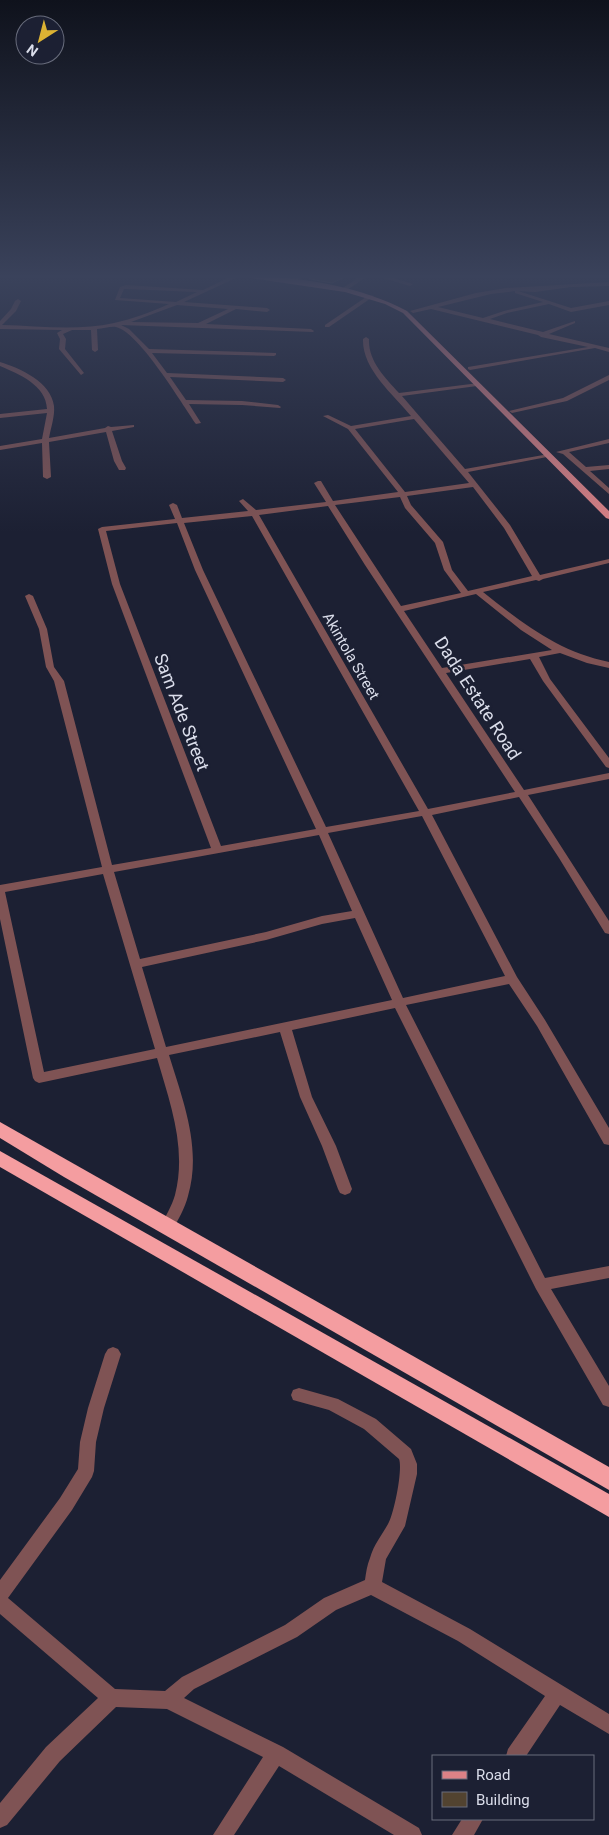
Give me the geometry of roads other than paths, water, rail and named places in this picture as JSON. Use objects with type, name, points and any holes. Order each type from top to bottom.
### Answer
[{"type":"highway","points":[[0,1129],[167,1227],[609,1479]]},
{"type":"highway","points":[[0,1158],[609,1506]]},
{"type":"main road","points":[[454,361],[550,454],[608,505]]},
{"type":"main road","points":[[463,361],[609,516]]},
{"type":"street","points":[[71,361],[81,373]]},
{"type":"street","points":[[154,361],[166,375],[198,423]]},
{"type":"street","points":[[371,361],[415,417],[474,484],[507,527],[530,569],[539,579]]},
{"type":"street","points":[[470,368],[516,361]]},
{"type":"street","points":[[0,364],[22,374],[43,390],[51,404],[46,439],[47,476]]},
{"type":"street","points":[[166,375],[284,380]]},
{"type":"street","points":[[512,411],[565,400],[609,378]]},
{"type":"street","points":[[398,395],[477,384]]},
{"type":"street","points":[[184,402],[242,403],[278,407]]},
{"type":"street","points":[[0,416],[50,411]]},
{"type":"street","points":[[326,416],[350,428],[403,494],[408,506],[440,542],[448,570],[467,595]]},
{"type":"street","points":[[350,428],[415,417]]},
{"type":"street","points":[[0,448],[132,426]]},
{"type":"street","points":[[109,430],[118,461],[122,468]]},
{"type":"street","points":[[464,472],[609,441]]},
{"type":"street","points":[[564,451],[609,492]]},
{"type":"street","points":[[586,470],[609,467]]},
{"type":"street","name":"Dada Estate Road","points":[[318,483],[369,565],[441,671],[609,930]]},
{"type":"street","points":[[178,521],[474,484]]},
{"type":"street","name":"Akintola Street","points":[[244,501],[254,513],[438,835],[512,979],[541,1023],[609,1140]]},
{"type":"street","points":[[173,505],[178,521],[322,831],[399,1003],[542,1285],[609,1400]]},
{"type":"street","name":"Sam Ade Street","points":[[178,521],[102,529],[116,584],[218,851]]},
{"type":"street","points":[[400,609],[480,593],[609,561]]},
{"type":"street","points":[[480,593],[541,642],[581,659],[609,665]]},
{"type":"street","points":[[29,596],[43,629],[50,667],[59,681],[108,871],[183,1124],[187,1167],[181,1196],[167,1227]]},
{"type":"street","points":[[534,657],[541,647],[541,642]]},
{"type":"street","points":[[441,671],[534,657],[559,651]]},
{"type":"street","points":[[534,657],[546,679],[609,765]]},
{"type":"street","points":[[512,979],[161,1054],[39,1078],[0,891],[424,813],[609,776]]},
{"type":"street","points":[[135,964],[266,936],[322,920],[359,914]]},
{"type":"street","points":[[285,1027],[306,1097],[329,1146],[344,1189]]},
{"type":"street","points":[[542,1285],[609,1272]]},
{"type":"street","points":[[0,1594],[66,1504],[86,1471],[88,1442],[96,1408],[113,1354]]},
{"type":"street","points":[[299,1394],[332,1404],[370,1424],[405,1454],[409,1464],[409,1474],[397,1526],[385,1542],[378,1558],[372,1586]]},
{"type":"street","points":[[372,1586],[464,1635],[609,1725]]},
{"type":"street","points":[[168,1700],[188,1683],[291,1631],[330,1604],[372,1586]]},
{"type":"street","points":[[0,1603],[112,1698],[168,1700],[276,1754],[412,1835]]},
{"type":"street","points":[[516,1755],[558,1694]]},
{"type":"street","points":[[0,1818],[53,1754],[112,1698]]},
{"type":"street","points":[[222,1835],[276,1754]]},
{"type":"street","points":[[462,1835],[472,1820]]}]
